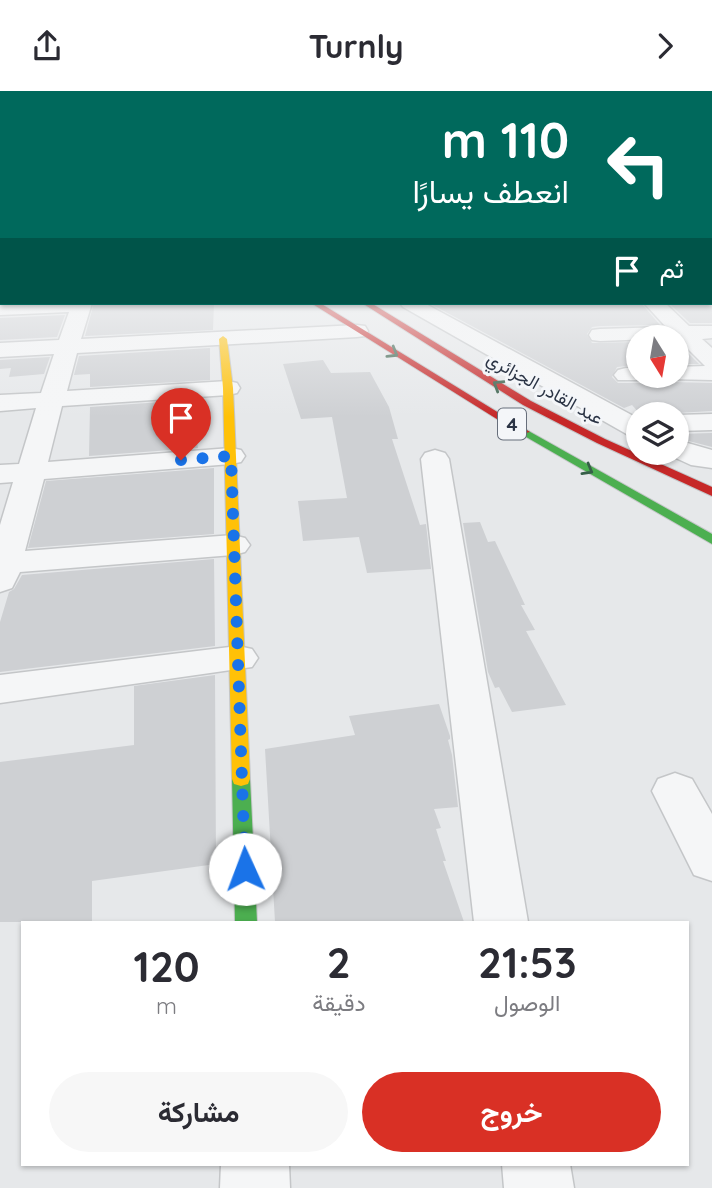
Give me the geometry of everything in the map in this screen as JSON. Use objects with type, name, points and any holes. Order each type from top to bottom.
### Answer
[{"type":"main road","name":"4","points":[[332,314],[575,463],[712,540]]},
{"type":"main road","name":"عبد القادر الجزائري","points":[[384,314],[527,403],[601,441],[712,492]]},
{"type":"main road","points":[[223,338],[231,456],[246,921]]},
{"type":"street","points":[[78,314],[50,400],[33,471],[2,569],[233,545]]},
{"type":"street","points":[[430,314],[626,421]]},
{"type":"street","points":[[0,350],[357,331]]},
{"type":"street","points":[[690,333],[712,332]]},
{"type":"street","points":[[600,335],[626,334]]},
{"type":"street","points":[[690,339],[712,361]]},
{"type":"street","points":[[690,374],[712,373]]},
{"type":"street","points":[[0,403],[228,388]]},
{"type":"street","points":[[689,423],[712,422]]},
{"type":"street","points":[[0,474],[231,456]]},
{"type":"street","points":[[435,459],[501,921]]},
{"type":"street","points":[[0,689],[237,658]]},
{"type":"street","points":[[675,792],[712,860]]},
{"type":"street","points":[[255,1166],[255,1188]]},
{"type":"street","points":[[536,1166],[539,1188]]},
{"type":"building","points":[[91,314],[214,314],[213,330],[85,336]]},
{"type":"building","points":[[450,314],[651,314],[660,325],[600,326],[592,327],[587,334],[592,343],[626,342],[626,366],[617,367],[612,377],[618,383],[626,383],[626,389],[690,389],[690,382],[712,383],[712,411],[689,412],[689,402],[626,402],[626,407]]},
{"type":"building","points":[[681,314],[712,314],[712,323],[690,323]]},
{"type":"building","points":[[65,315],[57,337],[0,340],[0,318]]},
{"type":"building","points":[[210,348],[210,380],[90,387],[90,374],[74,375],[79,356]]},
{"type":"building","points":[[690,355],[699,364],[690,364]]},
{"type":"building","points":[[50,357],[44,374],[9,377],[11,368],[0,369],[0,360]]},
{"type":"building","points":[[323,360],[331,373],[370,372],[389,407],[398,439],[392,439],[420,525],[426,524],[431,569],[367,573],[359,537],[303,541],[298,501],[347,498],[332,417],[301,419],[283,364]]},
{"type":"building","points":[[190,400],[198,448],[89,456],[90,407]]},
{"type":"building","points":[[712,433],[712,447],[689,441],[689,434]]},
{"type":"building","points":[[214,468],[214,534],[28,548],[46,481]]},
{"type":"building","points":[[480,522],[488,542],[495,541],[525,605],[521,605],[535,630],[526,631],[566,705],[512,712],[499,687],[495,688],[488,672],[463,523]]},
{"type":"building","points":[[214,559],[215,646],[0,672],[0,622],[9,592],[14,589],[22,575]]},
{"type":"building","points":[[215,675],[216,864],[92,881],[92,921],[0,922],[0,762],[134,745],[134,686]]},
{"type":"building","points":[[439,704],[450,736],[448,740],[458,807],[434,809],[441,828],[436,829],[446,861],[443,861],[464,921],[275,921],[265,749],[355,735],[349,716]]},
{"type":"traffic: fast","points":[[525,432],[712,540]]},
{"type":"traffic: fast","points":[[241,779],[246,921]]},
{"type":"traffic: slow","points":[[223,339],[228,388],[241,779]]},
{"type":"traffic: jam","points":[[333,314],[525,432]]},
{"type":"traffic: jam","points":[[384,314],[527,403],[601,441],[712,492]]},
{"type":"route","points":[[181,460],[231,456],[245,869]]}]
